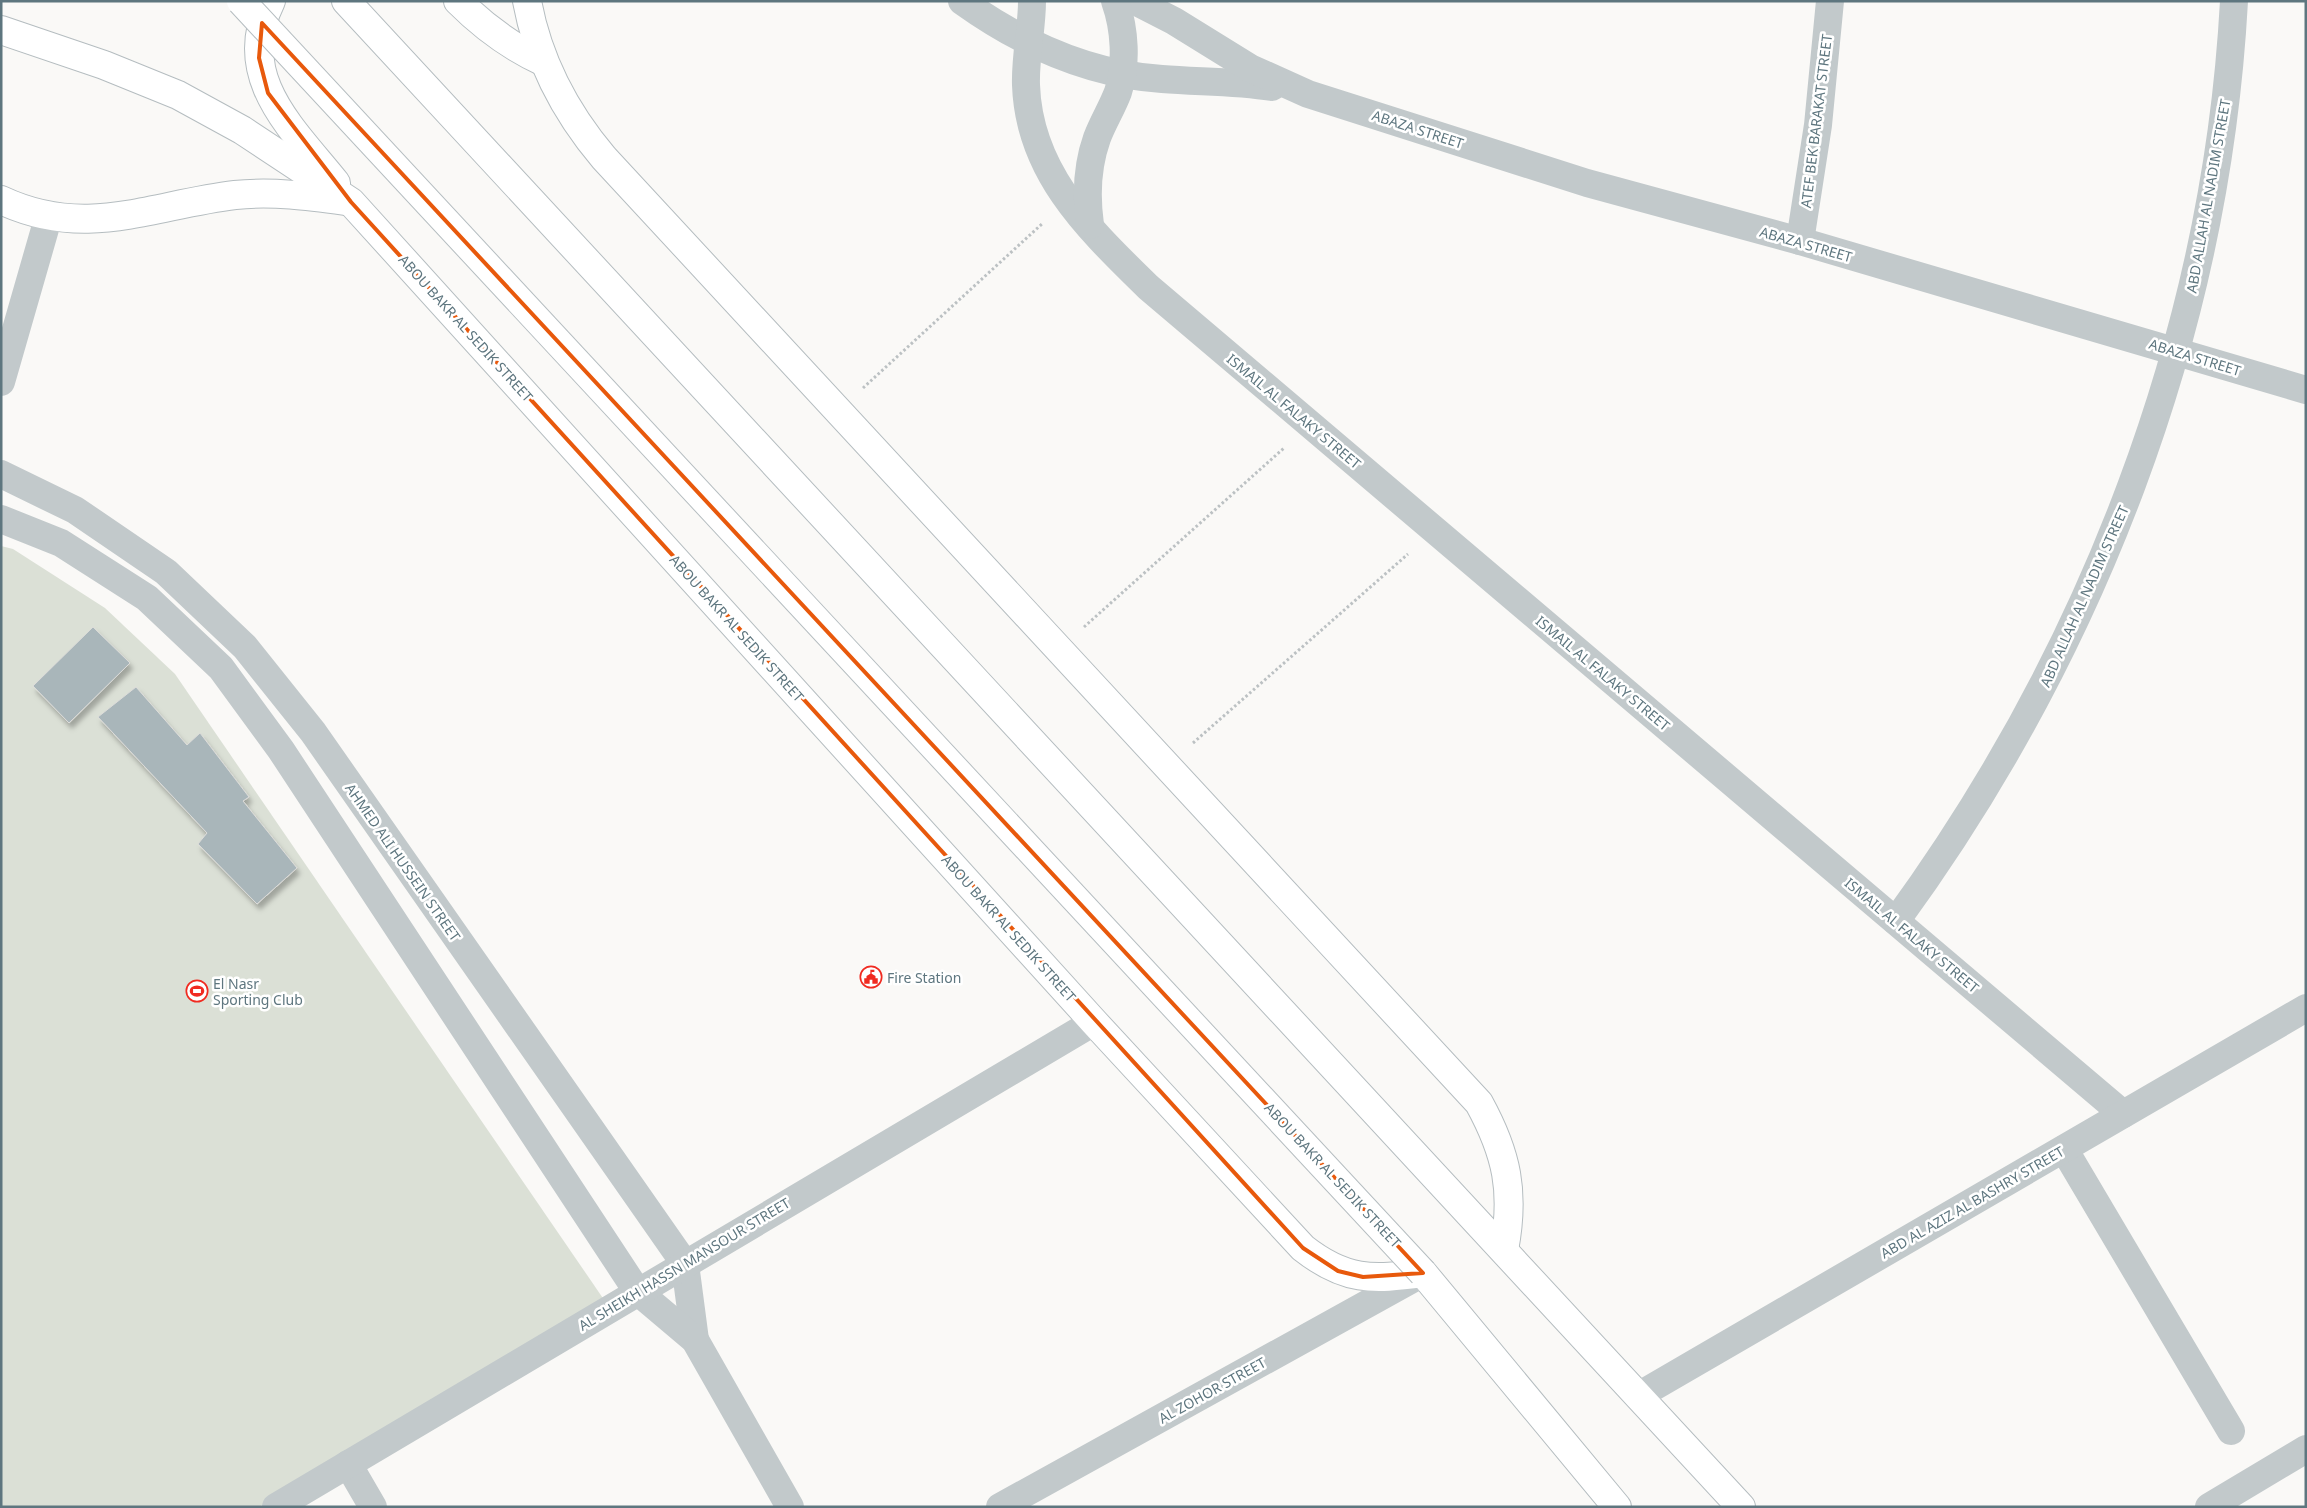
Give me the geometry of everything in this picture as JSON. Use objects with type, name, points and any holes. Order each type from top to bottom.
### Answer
[{"type":"main road","name":"ABOU BAKR AL SEDIK STREET","points":[[241,1],[1423,1273],[1617,1507]]},
{"type":"main road","points":[[270,1],[262,21],[259,39],[261,76],[277,110],[352,202]]},
{"type":"main road","points":[[346,1],[1741,1507]]},
{"type":"main road","points":[[458,1],[496,35],[527,55],[544,62]]},
{"type":"main road","points":[[527,1],[544,62],[564,102],[594,146],[1479,1103],[1494,1130],[1505,1160],[1510,1191],[1504,1250]]},
{"type":"main road","name":"ABOU BAKR AL SEDIK STREET","points":[[1,30],[104,65],[178,95],[242,130],[352,202],[1094,1022],[1303,1248],[1319,1261],[1338,1271],[1363,1277],[1388,1278],[1423,1273]]},
{"type":"main road","points":[[2,204],[49,215],[102,220],[238,195],[295,195],[352,202]]},
{"type":"street","name":"ABAZA STREET","points":[[962,1],[985,18],[1029,43],[1074,62],[1122,74],[1161,79],[1244,83],[1308,94]]},
{"type":"street","name":"ISMAIL AL FALAKY STREET","points":[[1032,1],[1026,83],[1031,123],[1042,158],[1067,201],[1148,287],[2123,1114]]},
{"type":"street","points":[[1090,225],[1088,190],[1092,155],[1118,90],[1122,74],[1123,46],[1114,1]]},
{"type":"street","name":"ABAZA STREET","points":[[1135,1],[1174,21],[1250,68],[1308,94],[1587,183],[1800,241],[2306,390]]},
{"type":"street","name":"ATEF BEK BARAKAT STREET","points":[[1800,241],[1818,125],[1830,1]]},
{"type":"street","name":"ABD ALLAH AL NADIM STREET","points":[[1896,921],[1927,878],[1985,789],[2038,696],[2062,649],[2106,552],[2126,502],[2161,402],[2192,286],[2217,157],[2226,92],[2234,1]]},
{"type":"street","points":[[1,382],[49,215]]},
{"type":"street","name":"AHMED ALI HUSSEIN STREET","points":[[1,474],[76,510],[166,572],[245,647],[313,732],[685,1264],[695,1340]]},
{"type":"street","name":"AHMED ALI HUSSEIN STREET","points":[[1,519],[61,543],[147,598],[221,668],[281,750],[637,1290],[695,1340],[790,1507]]},
{"type":"street","name":"ABD AL AZIZ AL BASHRY STREET","points":[[1638,1396],[2306,1008]]},
{"type":"street","name":"AL SHEIKH HASSN MANSOUR STREET","points":[[276,1507],[637,1290],[685,1264],[1094,1022]]},
{"type":"street","points":[[2064,1148],[2230,1431]]},
{"type":"street","name":"AL ZOHOR STREET","points":[[1000,1507],[1423,1273]]},
{"type":"street","points":[[2210,1507],[2240,1498],[2306,1449]]},
{"type":"street","points":[[348,1464],[373,1507]]},
{"type":"path","points":[[838,411],[1067,201]]},
{"type":"path","points":[[1059,650],[1310,424]]},
{"type":"path","points":[[1167,766],[1435,531]]},
{"type":"highlighted area","points":[[262,23],[1423,1273],[1363,1277],[1338,1271],[1303,1248],[351,202],[268,93],[259,58]]},
{"type":"shaded area","name":"El Nasr Sporting Club","points":[[1,546],[13,549],[105,608],[175,674],[609,1307],[259,1507],[1,1507]]},
{"type":"building","points":[[93,627],[130,663],[69,723],[33,686]]},
{"type":"building","points":[[136,687],[187,745],[200,733],[249,797],[243,801],[297,868],[257,904],[198,844],[207,833],[98,717]]},
{"type":"place","name":"Fire Station","points":[[871,977]]},
{"type":"place","name":"El Nasr Sporting Club","points":[[197,991]]}]
